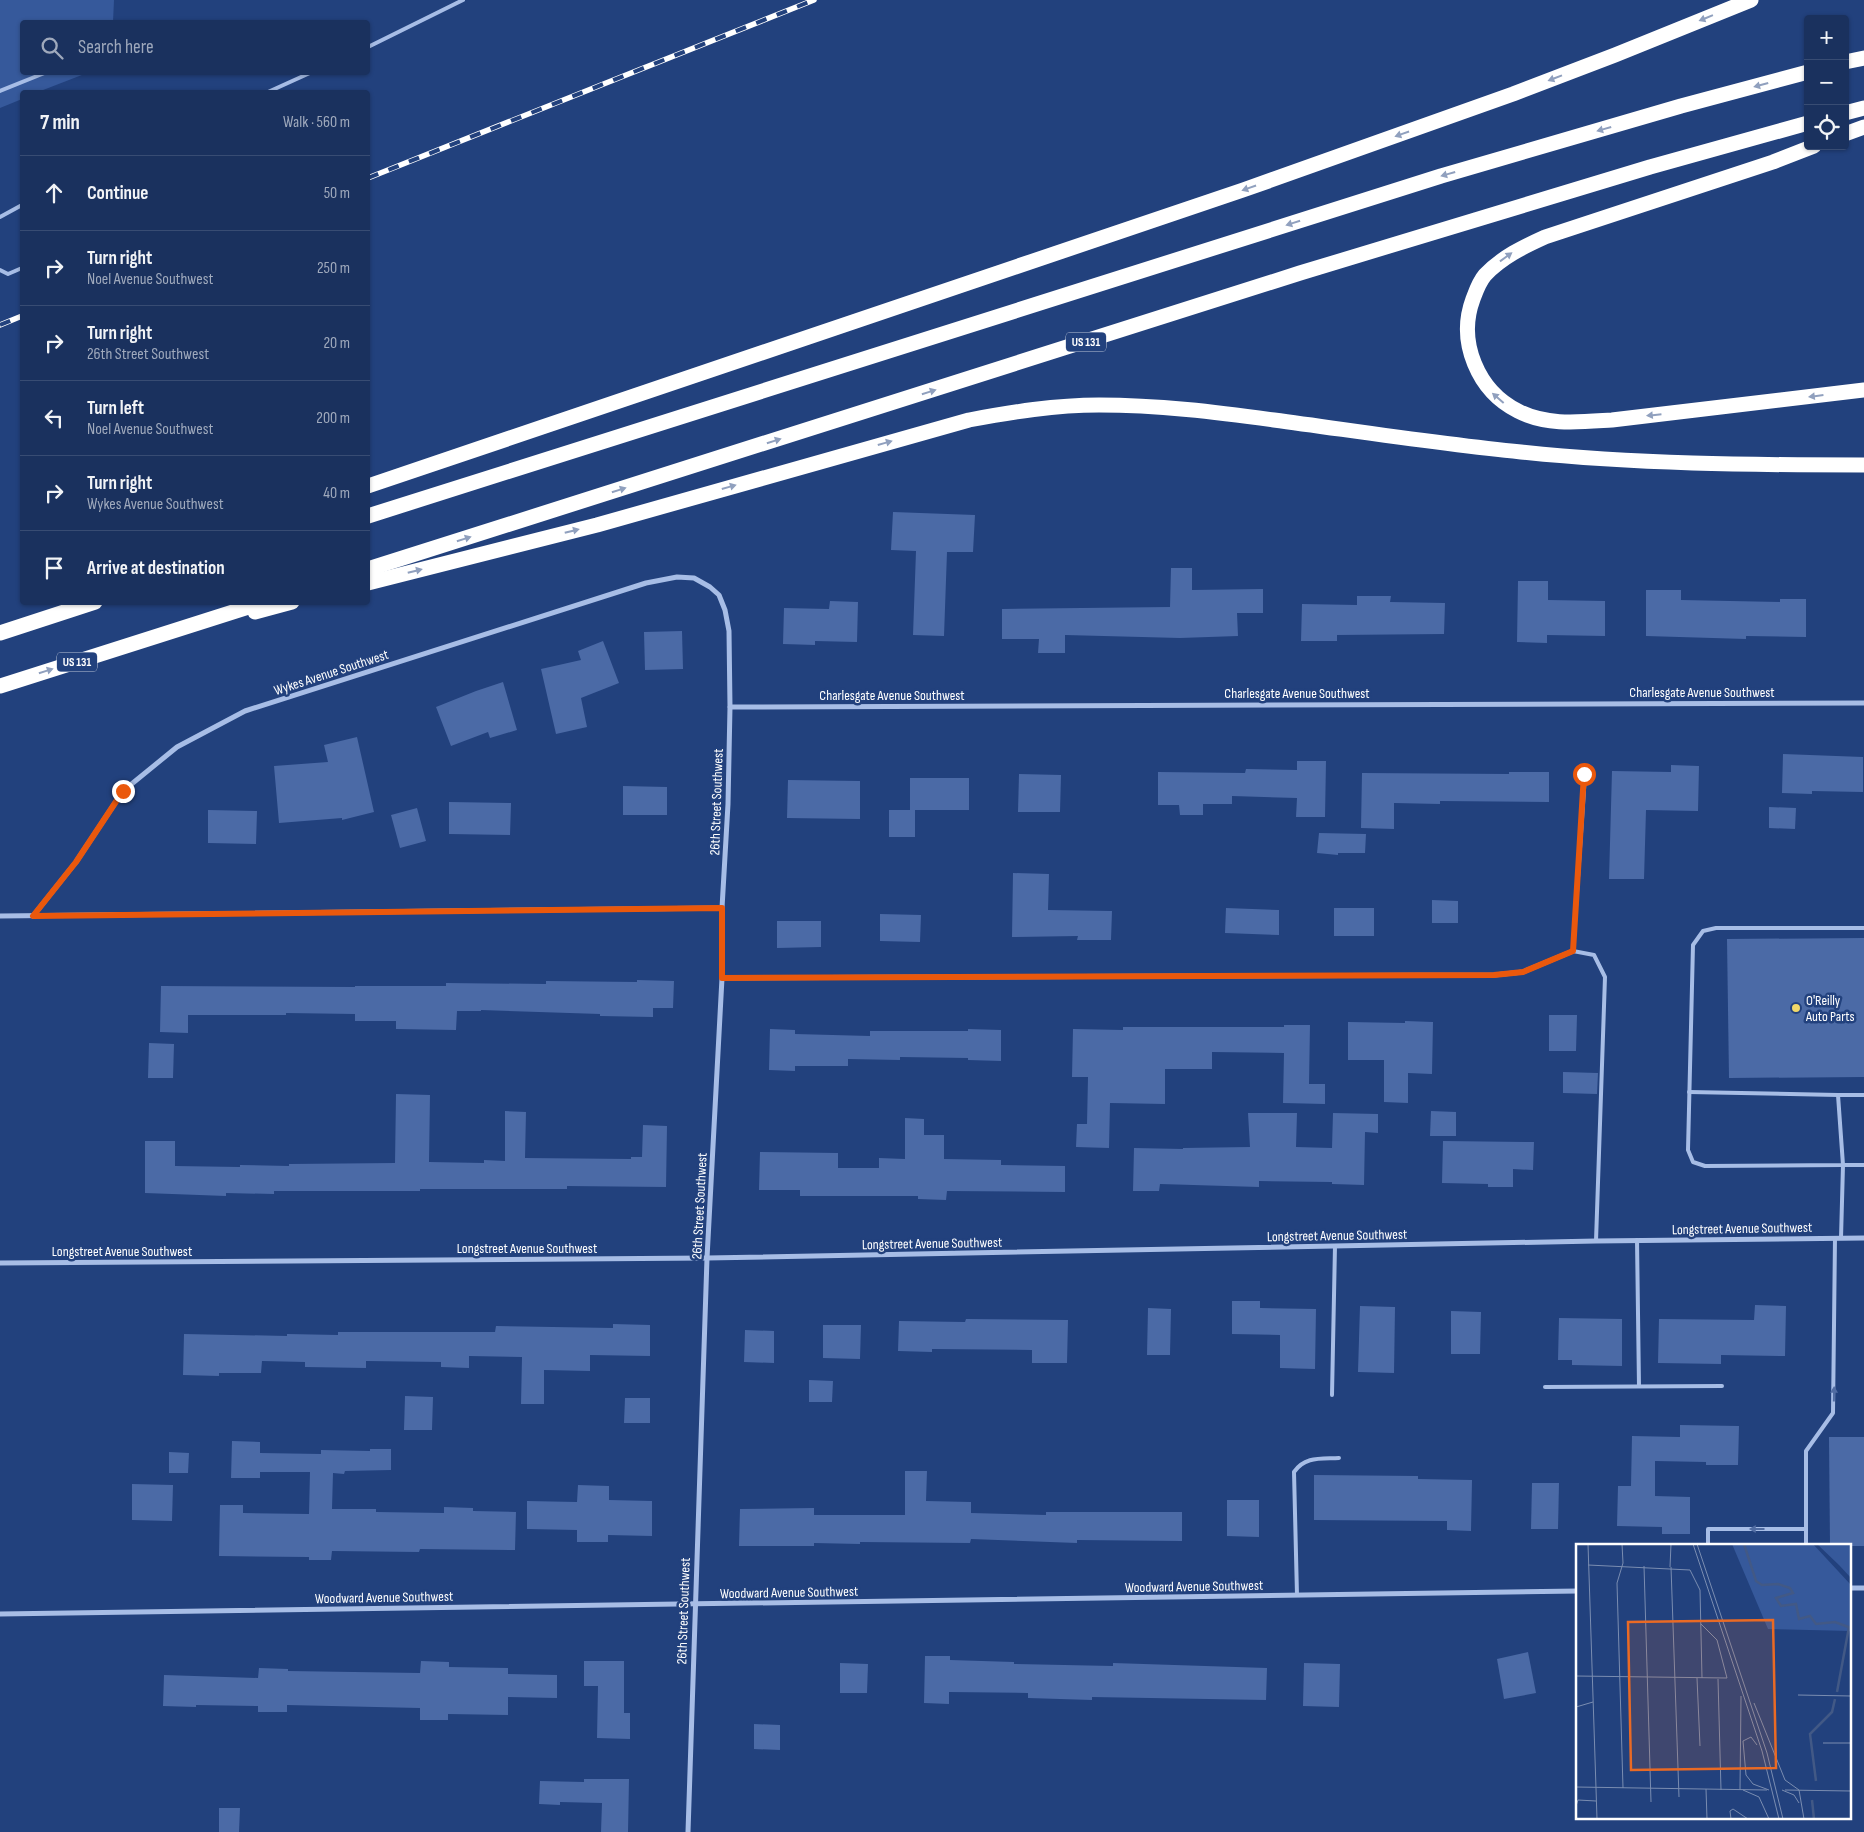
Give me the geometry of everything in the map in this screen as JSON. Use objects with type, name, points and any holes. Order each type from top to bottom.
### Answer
[{"type":"highway","points":[[370,485],[1123,232],[1343,155],[1514,94],[1751,0]]},
{"type":"highway","points":[[1849,61],[1864,58]]},
{"type":"highway","points":[[370,515],[1442,176],[1672,109],[1804,73]]},
{"type":"highway","points":[[1849,112],[1864,108]]},
{"type":"highway","name":"US 131","points":[[370,568],[1300,273],[1650,167],[1804,124]]},
{"type":"highway","points":[[1849,133],[1864,127]]},
{"type":"highway","points":[[1804,150],[1774,162],[1545,237],[1515,251],[1484,277],[1477,288],[1468,319],[1470,351],[1482,380],[1492,393],[1504,403],[1519,412],[1557,422],[1574,423],[1612,420],[1864,390]]},
{"type":"highway","points":[[370,582],[597,525],[969,420],[1051,407],[1098,405],[1182,409],[1521,452],[1578,457],[1711,464],[1864,465]]},
{"type":"highway","points":[[60,614],[79,605]]},
{"type":"highway","points":[[0,633],[86,605]]},
{"type":"highway","name":"US 131","points":[[0,686],[255,605]]},
{"type":"highway","points":[[154,638],[280,605]]},
{"type":"street","name":"Wykes Avenue Southwest","points":[[33,916],[76,862],[123,791],[177,746],[245,711],[646,583],[677,577],[694,578],[710,587]]},
{"type":"street","name":"26th Street Southwest","points":[[688,1832],[694,1604],[707,1258],[722,978],[722,908],[728,804],[730,707],[729,631],[725,610],[719,595],[710,587]]},
{"type":"street","name":"Charlesgate Avenue Southwest","points":[[730,707],[1864,703]]},
{"type":"street","points":[[0,916],[722,908]]},
{"type":"street","points":[[722,978],[1494,975],[1523,972],[1573,951]]},
{"type":"street","name":"Longstreet Avenue Southwest","points":[[0,1263],[707,1258],[1637,1240],[1864,1238]]},
{"type":"street","name":"Woodward Avenue Southwest","points":[[0,1614],[1576,1591]]},
{"type":"lane","points":[[370,46],[463,0]]},
{"type":"lane","points":[[0,91],[39,75]]},
{"type":"lane","points":[[272,90],[305,75]]},
{"type":"lane","points":[[0,217],[20,206]]},
{"type":"lane","points":[[0,270],[8,274],[20,269]]},
{"type":"lane","points":[[1584,774],[1573,951],[1594,955],[1605,977],[1596,1241]]},
{"type":"lane","points":[[1864,928],[1716,928],[1702,931],[1693,944],[1688,1092],[1688,1150],[1694,1162],[1705,1166],[1864,1165]]},
{"type":"lane","points":[[1688,1092],[1864,1095]]},
{"type":"lane","points":[[1806,1544],[1806,1451],[1833,1412],[1838,1238],[1843,1165],[1838,1095]]},
{"type":"lane","points":[[1637,1240],[1639,1386]]},
{"type":"lane","points":[[1332,1395],[1335,1246]]},
{"type":"lane","points":[[1545,1387],[1722,1386]]},
{"type":"lane","points":[[1297,1595],[1294,1472],[1300,1464],[1310,1459],[1339,1458]]},
{"type":"lane","points":[[1708,1544],[1708,1529],[1806,1529]]},
{"type":"shaded area","points":[[0,0],[114,0],[113,20],[20,20],[20,75],[82,75],[43,90],[20,90],[20,100],[0,108]]},
{"type":"building","points":[[893,512],[975,515],[973,552],[947,552],[944,636],[913,635],[916,551],[891,550]]},
{"type":"building","points":[[1171,568],[1192,568],[1192,590],[1263,589],[1263,613],[1237,613],[1238,636],[1180,638],[1065,635],[1065,653],[1038,653],[1039,639],[1002,639],[1002,609],[1170,607]]},
{"type":"building","points":[[1518,581],[1548,581],[1548,600],[1605,601],[1605,636],[1547,635],[1547,643],[1517,642]]},
{"type":"building","points":[[1646,590],[1681,590],[1681,600],[1780,602],[1780,599],[1806,599],[1806,637],[1746,636],[1746,639],[1646,636]]},
{"type":"building","points":[[1357,596],[1391,596],[1390,602],[1445,603],[1444,634],[1337,635],[1337,641],[1301,641],[1302,604],[1357,605]]},
{"type":"building","points":[[830,601],[858,602],[857,642],[815,641],[815,645],[783,644],[784,608],[829,609]]},
{"type":"building","points":[[682,631],[683,669],[645,670],[644,632]]},
{"type":"building","points":[[603,641],[619,683],[581,698],[587,727],[556,734],[541,669],[581,660],[578,651]]},
{"type":"building","points":[[503,682],[517,730],[490,738],[488,732],[451,746],[436,707]]},
{"type":"building","points":[[357,737],[374,812],[342,820],[342,818],[279,823],[274,766],[328,762],[324,745]]},
{"type":"building","points":[[1783,754],[1863,757],[1863,792],[1812,791],[1812,794],[1782,793]]},
{"type":"building","points":[[1297,761],[1326,761],[1325,817],[1296,817],[1297,798],[1232,796],[1232,804],[1203,804],[1203,815],[1180,815],[1179,805],[1158,805],[1158,772],[1245,773],[1246,769],[1297,770]]},
{"type":"building","points":[[1671,765],[1699,766],[1698,811],[1646,810],[1644,879],[1609,879],[1612,771],[1671,772]]},
{"type":"building","points":[[1509,772],[1549,772],[1549,802],[1440,801],[1440,804],[1394,803],[1394,829],[1361,828],[1362,773],[1509,774]]},
{"type":"building","points":[[1019,774],[1061,775],[1060,812],[1018,812]]},
{"type":"building","points":[[910,778],[969,778],[969,810],[915,810],[915,837],[889,837],[889,810],[910,810]]},
{"type":"building","points":[[788,780],[860,781],[860,819],[787,818]]},
{"type":"building","points":[[623,786],[667,787],[667,815],[623,815]]},
{"type":"building","points":[[449,802],[511,803],[510,835],[449,834]]},
{"type":"building","points":[[1769,807],[1796,808],[1795,829],[1769,828]]},
{"type":"building","points":[[417,808],[426,841],[400,848],[391,815]]},
{"type":"building","points":[[208,810],[257,811],[256,844],[208,843]]},
{"type":"building","points":[[1319,833],[1366,834],[1365,853],[1338,853],[1338,855],[1317,853]]},
{"type":"building","points":[[1013,873],[1049,874],[1048,910],[1112,911],[1111,940],[1077,940],[1078,936],[1012,937]]},
{"type":"building","points":[[1432,900],[1458,901],[1458,923],[1432,923]]},
{"type":"building","points":[[1226,908],[1279,910],[1279,935],[1225,933]]},
{"type":"building","points":[[1334,908],[1374,908],[1374,936],[1334,936]]},
{"type":"building","points":[[880,914],[921,915],[920,942],[880,941]]},
{"type":"building","points":[[777,921],[821,921],[821,947],[777,948]]},
{"type":"building","name":"O'Reilly Auto Parts","points":[[1864,938],[1864,1077],[1729,1078],[1727,939]]},
{"type":"building","points":[[637,980],[674,981],[673,1008],[653,1008],[653,1017],[481,1010],[457,1011],[456,1030],[396,1029],[396,1021],[355,1021],[355,1014],[188,1015],[188,1033],[160,1032],[161,986],[446,986],[446,983],[546,984],[546,981],[637,982]]},
{"type":"building","points":[[1549,1015],[1577,1015],[1576,1051],[1549,1051]]},
{"type":"building","points":[[1405,1021],[1433,1022],[1432,1074],[1408,1073],[1408,1103],[1384,1102],[1384,1060],[1348,1060],[1348,1022],[1405,1023]]},
{"type":"building","points":[[1284,1025],[1310,1025],[1309,1084],[1325,1084],[1325,1104],[1283,1103],[1284,1053],[1212,1052],[1212,1069],[1165,1069],[1165,1104],[1110,1103],[1109,1148],[1076,1147],[1077,1124],[1087,1124],[1088,1077],[1072,1077],[1073,1029],[1123,1030],[1123,1027],[1284,1027]]},
{"type":"building","points":[[770,1029],[795,1030],[795,1034],[870,1036],[870,1031],[1001,1030],[1001,1061],[968,1060],[968,1058],[900,1057],[900,1060],[848,1059],[848,1066],[795,1066],[795,1071],[769,1070]]},
{"type":"building","points":[[149,1043],[174,1044],[173,1078],[148,1078]]},
{"type":"building","points":[[1563,1072],[1598,1073],[1597,1094],[1563,1093]]},
{"type":"building","points":[[396,1094],[430,1095],[429,1162],[484,1163],[484,1160],[505,1161],[505,1111],[526,1112],[525,1158],[631,1159],[631,1157],[642,1157],[643,1125],[667,1126],[666,1187],[567,1186],[567,1189],[274,1191],[274,1194],[226,1193],[226,1196],[145,1193],[145,1141],[175,1141],[175,1166],[240,1167],[240,1165],[289,1166],[289,1164],[395,1163]]},
{"type":"building","points":[[1431,1111],[1456,1112],[1456,1136],[1430,1136]]},
{"type":"building","points":[[1248,1113],[1297,1113],[1296,1147],[1332,1148],[1333,1113],[1378,1114],[1378,1133],[1365,1132],[1364,1185],[1332,1184],[1332,1182],[1259,1181],[1259,1187],[1160,1184],[1159,1191],[1133,1191],[1134,1148],[1250,1147]]},
{"type":"building","points":[[905,1118],[924,1119],[924,1135],[944,1135],[944,1159],[1001,1160],[1001,1165],[1065,1166],[1065,1192],[947,1191],[946,1200],[918,1199],[918,1196],[800,1196],[800,1190],[759,1190],[760,1152],[838,1153],[838,1168],[879,1168],[879,1158],[905,1159]]},
{"type":"building","points":[[1443,1141],[1534,1142],[1533,1170],[1513,1169],[1513,1187],[1488,1187],[1488,1184],[1442,1183]]},
{"type":"building","points":[[1232,1301],[1260,1301],[1260,1308],[1316,1309],[1315,1369],[1280,1368],[1280,1335],[1232,1334]]},
{"type":"building","points":[[1755,1305],[1786,1306],[1785,1356],[1721,1355],[1721,1364],[1658,1363],[1659,1319],[1754,1320]]},
{"type":"building","points":[[1360,1306],[1395,1307],[1394,1373],[1358,1372]]},
{"type":"building","points":[[1148,1308],[1171,1309],[1170,1355],[1147,1355]]},
{"type":"building","points":[[1451,1311],[1481,1312],[1480,1354],[1451,1354]]},
{"type":"building","points":[[1559,1318],[1622,1319],[1622,1366],[1572,1365],[1572,1360],[1558,1360]]},
{"type":"building","points":[[966,1319],[1068,1320],[1067,1363],[1032,1363],[1032,1350],[932,1349],[932,1352],[898,1351],[899,1321],[965,1322]]},
{"type":"building","points":[[613,1324],[650,1325],[650,1356],[590,1355],[590,1371],[544,1370],[544,1404],[521,1404],[522,1357],[469,1356],[469,1368],[441,1367],[441,1362],[366,1361],[366,1368],[305,1367],[305,1362],[262,1361],[261,1373],[219,1373],[219,1376],[183,1375],[184,1334],[287,1336],[287,1334],[338,1335],[338,1332],[495,1332],[496,1326],[613,1328]]},
{"type":"building","points":[[823,1325],[861,1325],[860,1359],[823,1358]]},
{"type":"building","points":[[745,1330],[774,1331],[774,1363],[744,1362]]},
{"type":"building","points":[[809,1380],[833,1381],[832,1402],[809,1402]]},
{"type":"building","points":[[405,1396],[433,1397],[432,1430],[404,1430]]},
{"type":"building","points":[[625,1398],[650,1398],[650,1423],[624,1423]]},
{"type":"building","points":[[1680,1425],[1739,1426],[1738,1465],[1706,1465],[1706,1462],[1655,1461],[1655,1496],[1690,1497],[1690,1534],[1662,1534],[1662,1527],[1617,1526],[1618,1486],[1631,1486],[1632,1436],[1680,1437]]},
{"type":"building","points":[[1829,1437],[1864,1437],[1864,1546],[1830,1544]]},
{"type":"building","points":[[232,1441],[260,1442],[260,1453],[321,1454],[321,1450],[370,1451],[370,1449],[391,1449],[391,1470],[345,1471],[344,1474],[333,1473],[332,1509],[376,1509],[376,1512],[444,1513],[444,1507],[473,1508],[473,1511],[516,1512],[515,1550],[420,1549],[419,1552],[332,1551],[331,1560],[309,1560],[309,1557],[219,1556],[220,1505],[243,1505],[243,1513],[309,1514],[310,1472],[260,1472],[260,1478],[231,1478]]},
{"type":"building","points":[[169,1452],[189,1453],[188,1473],[169,1473]]},
{"type":"building","points":[[905,1471],[927,1471],[926,1501],[971,1502],[971,1513],[1046,1515],[1046,1512],[1182,1512],[1182,1541],[1077,1540],[1077,1543],[971,1539],[970,1543],[860,1542],[860,1544],[814,1543],[814,1546],[739,1546],[740,1509],[814,1508],[814,1515],[905,1515]]},
{"type":"building","points":[[1314,1475],[1418,1476],[1418,1479],[1472,1480],[1471,1531],[1447,1530],[1447,1521],[1314,1520]]},
{"type":"building","points":[[1532,1483],[1559,1483],[1558,1529],[1531,1529]]},
{"type":"building","points":[[132,1484],[173,1485],[172,1521],[132,1520]]},
{"type":"building","points":[[578,1485],[609,1486],[609,1500],[652,1501],[652,1536],[608,1535],[608,1542],[577,1542],[577,1530],[527,1529],[527,1501],[577,1502]]},
{"type":"building","points":[[1227,1500],[1259,1500],[1259,1537],[1227,1536]]},
{"type":"building","points":[[1528,1652],[1536,1693],[1504,1699],[1497,1659]]},
{"type":"building","points":[[925,1656],[950,1656],[950,1660],[1014,1662],[1014,1664],[1113,1666],[1113,1663],[1267,1668],[1266,1700],[1092,1697],[1092,1700],[1028,1698],[1028,1693],[949,1692],[949,1704],[924,1703]]},
{"type":"building","points":[[421,1661],[449,1662],[449,1667],[508,1668],[508,1674],[557,1675],[557,1698],[508,1697],[508,1715],[448,1714],[448,1720],[420,1720],[420,1708],[287,1705],[287,1712],[258,1712],[258,1706],[163,1706],[164,1675],[258,1678],[259,1668],[288,1669],[288,1671],[420,1673]]},
{"type":"building","points":[[584,1661],[624,1661],[624,1713],[630,1713],[630,1739],[597,1738],[598,1686],[584,1686]]},
{"type":"building","points":[[840,1663],[868,1664],[867,1693],[840,1693]]},
{"type":"building","points":[[1304,1663],[1340,1664],[1339,1707],[1303,1706]]},
{"type":"building","points":[[754,1724],[780,1725],[780,1750],[754,1749]]},
{"type":"building","points":[[584,1779],[629,1779],[628,1832],[601,1832],[602,1803],[560,1802],[560,1805],[539,1804],[540,1781],[584,1782]]},
{"type":"building","points":[[219,1808],[240,1808],[239,1832],[219,1832]]},
{"type":"railway","points":[[370,177],[814,0]]},
{"type":"railway","points":[[0,325],[20,317]]},
{"type":"place","name":"O'Reilly Auto Parts","points":[[1796,1008]]},
{"type":"route","points":[[123,791],[76,862],[33,916],[722,908],[722,978],[1494,975],[1523,972],[1573,951],[1584,774]]}]
